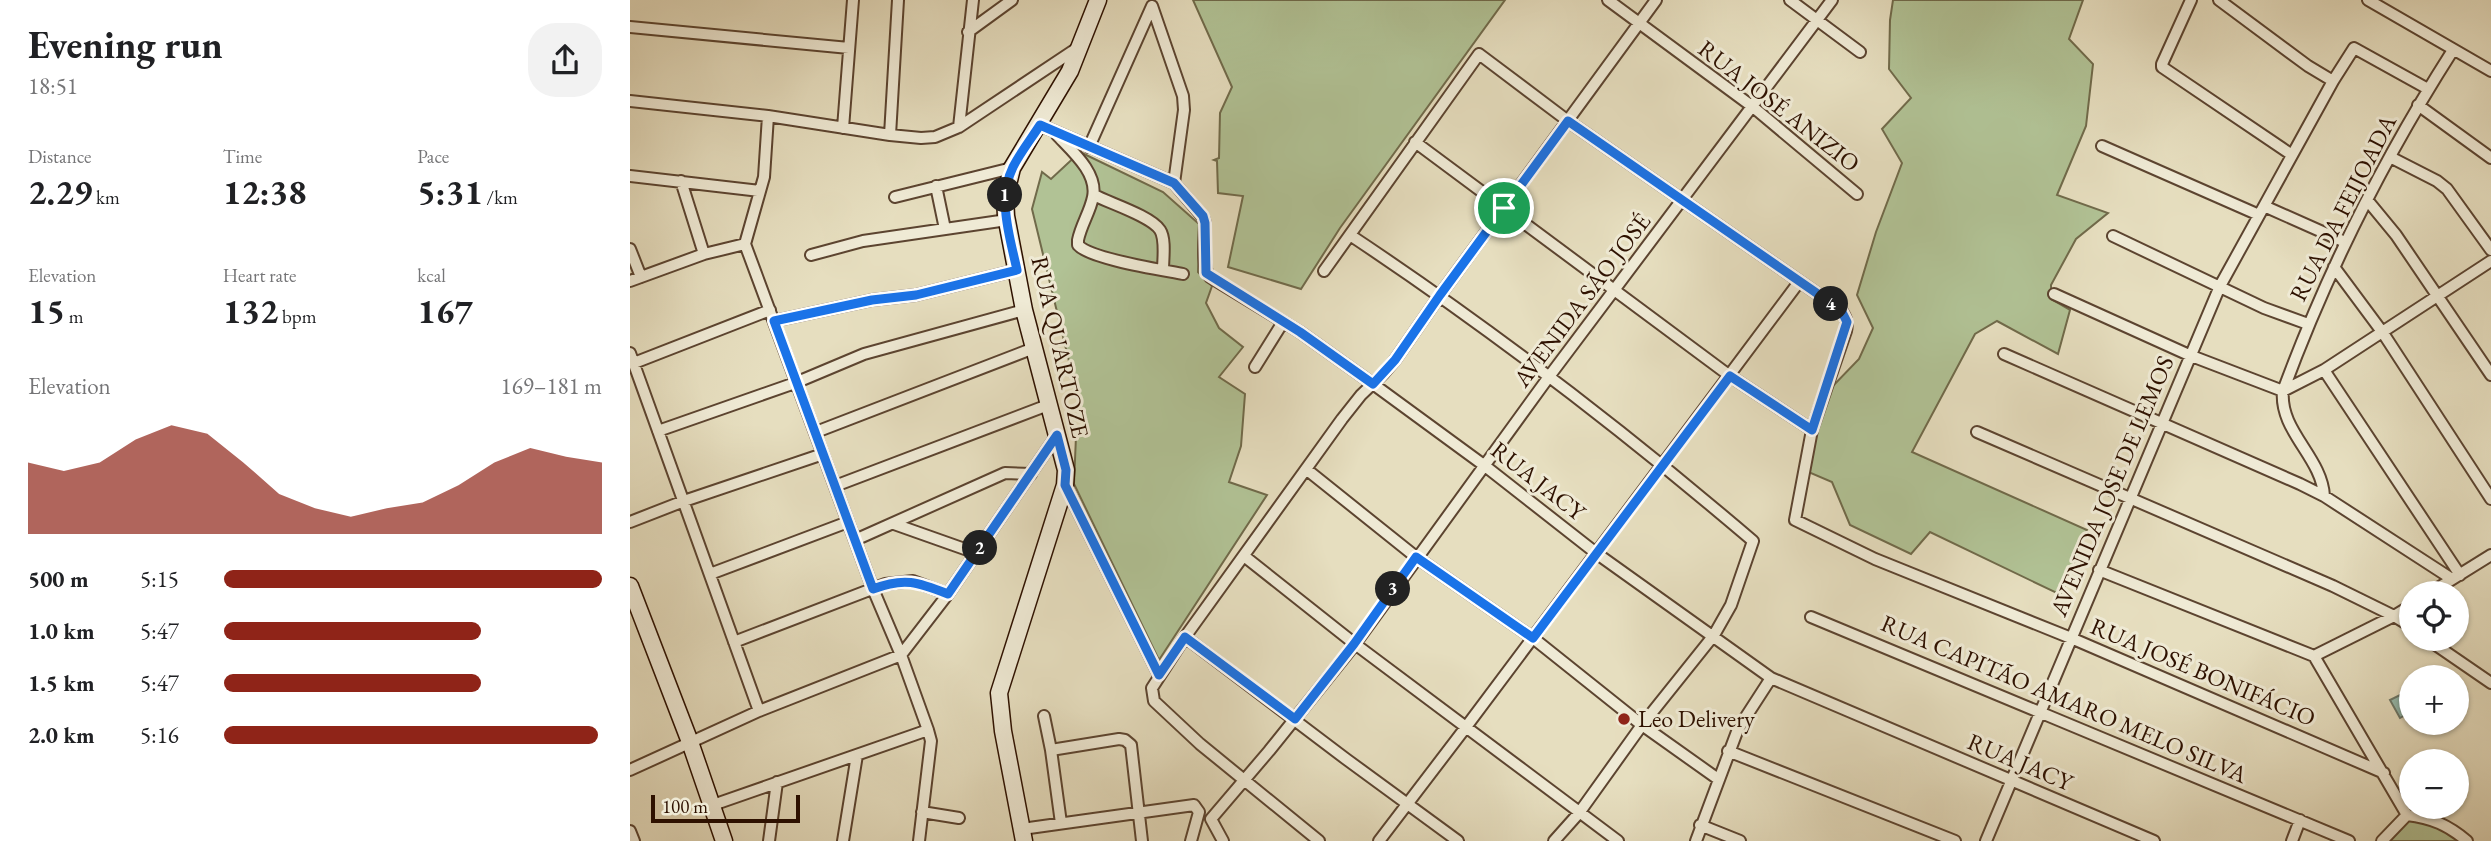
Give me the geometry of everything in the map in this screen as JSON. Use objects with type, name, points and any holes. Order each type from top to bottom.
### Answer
[{"type":"street","points":[[843,128],[853,0]]},
{"type":"street","points":[[890,135],[898,0]]},
{"type":"street","points":[[959,127],[973,0]]},
{"type":"street","points":[[968,32],[1012,0]]},
{"type":"street","name":"RUA QUARTOZE","points":[[1023,835],[1003,731],[999,693],[1065,485],[1066,470],[1024,310],[1005,197],[1012,168],[1070,71],[1098,0]]},
{"type":"street","name":"RUA JOSÉ ANIZIO","points":[[1608,0],[1753,107],[1857,194]]},
{"type":"street","points":[[1319,841],[1154,701],[1152,688],[1185,637],[1353,405],[1395,360],[1656,0]]},
{"type":"street","points":[[1790,0],[1860,52]]},
{"type":"street","name":"AVENIDA SÃO JOSÉ","points":[[1223,841],[1210,819],[1354,644],[1548,378],[1832,0]]},
{"type":"street","points":[[2191,0],[2162,64],[2164,69],[2292,155],[2354,48],[2428,89]]},
{"type":"street","points":[[2219,0],[2333,81]]},
{"type":"street","points":[[2368,0],[2491,71]]},
{"type":"street","points":[[1089,147],[1152,6],[1183,96],[1184,110],[1174,183]]},
{"type":"street","points":[[630,27],[849,48]]},
{"type":"street","points":[[630,101],[768,116],[890,135],[928,138],[946,134],[959,127],[1081,46]]},
{"type":"street","name":"RUA DA FEIJOADA","points":[[2283,391],[2308,324],[2345,242],[2418,105],[2453,50]]},
{"type":"street","points":[[1324,271],[1415,142],[1479,54],[1568,121],[1844,315],[1847,322],[1846,331],[1812,430],[1730,376],[1415,142]]},
{"type":"street","points":[[2418,105],[2491,158]]},
{"type":"street","points":[[768,116],[764,177],[745,244],[795,383],[928,730],[931,741],[919,841]]},
{"type":"street","name":"RUA JACY","points":[[1040,125],[1174,183],[1203,216],[1206,273],[1283,321],[1373,384],[1596,552],[1771,678],[2154,841]]},
{"type":"street","points":[[1055,133],[1086,169],[1093,183],[1094,195],[1079,235],[1078,245],[1081,249],[1183,274]]},
{"type":"street","points":[[2102,146],[2345,242]]},
{"type":"street","name":"AVENIDA JOSE DE LEMOS","points":[[1986,841],[2189,355],[2220,286],[2292,155]]},
{"type":"street","points":[[2390,157],[2437,181],[2447,190],[2491,250]]},
{"type":"street","points":[[895,197],[1012,168]]},
{"type":"street","points":[[630,176],[760,191]]},
{"type":"street","points":[[681,181],[705,254]]},
{"type":"street","points":[[936,186],[945,229]]},
{"type":"street","points":[[1094,195],[1160,229],[1163,270]]},
{"type":"street","points":[[2368,201],[2396,235],[2491,375]]},
{"type":"street","points":[[811,255],[863,241],[1007,220]]},
{"type":"street","points":[[1350,235],[1440,295],[1663,464],[1753,541],[1731,605],[1714,635],[1642,725],[1579,813],[1554,841]]},
{"type":"street","points":[[2113,236],[2264,308],[2308,324]]},
{"type":"street","points":[[630,249],[635,279],[705,254],[745,244]]},
{"type":"street","points":[[2054,293],[2189,355],[2283,391],[2324,370],[2491,261]]},
{"type":"street","points":[[2334,267],[2382,333],[2491,499]]},
{"type":"street","points":[[759,711],[632,358],[772,316],[916,295],[1017,270]]},
{"type":"street","points":[[1379,841],[1799,282]]},
{"type":"street","points":[[658,431],[795,383],[864,355],[1024,310]]},
{"type":"street","points":[[1255,367],[1283,321]]},
{"type":"street","points":[[816,432],[1034,348]]},
{"type":"street","points":[[2004,354],[2323,496],[2456,577]]},
{"type":"street","points":[[2324,370],[2456,577]]},
{"type":"street","points":[[2283,391],[2282,402],[2286,418],[2321,479],[2323,496]]},
{"type":"street","points":[[835,486],[1048,405]]},
{"type":"street","name":"RUA JOSÉ BONIFÁCIO","points":[[1812,430],[1796,520],[1849,547],[2071,638],[2384,774]]},
{"type":"street","points":[[1977,432],[2333,586],[2399,619]]},
{"type":"street","points":[[630,770],[759,711],[901,655],[948,594],[1057,435]]},
{"type":"street","points":[[630,522],[823,454]]},
{"type":"street","points":[[1307,469],[1416,557],[1533,638],[1642,725],[1718,779]]},
{"type":"street","points":[[855,540],[1005,473],[1031,474]]},
{"type":"street","points":[[1065,485],[1159,675]]},
{"type":"street","points":[[710,574],[848,522]]},
{"type":"street","points":[[894,524],[976,553]]},
{"type":"street","points":[[1244,556],[1354,644],[1618,841]]},
{"type":"street","points":[[2450,581],[2491,556]]},
{"type":"street","points":[[2099,570],[2314,656],[2399,801]]},
{"type":"street","points":[[734,642],[891,583],[914,581],[948,594]]},
{"type":"street","points":[[630,586],[690,742],[724,841]]},
{"type":"street","points":[[2314,656],[2399,613]]},
{"type":"street","name":"RUA CAPITÃO AMARO MELO SILVA","points":[[1811,617],[2350,841]]},
{"type":"street","points":[[1185,637],[1458,841]]},
{"type":"street","points":[[2444,651],[2491,683]]},
{"type":"street","points":[[1696,841],[1738,729],[1771,678]]},
{"type":"street","points":[[1044,716],[1061,823]]},
{"type":"street","points":[[710,806],[928,730]]},
{"type":"street","points":[[1051,750],[1119,739],[1129,742],[1142,841]]},
{"type":"street","points":[[1728,751],[1955,841]]},
{"type":"street","points":[[844,841],[857,755]]},
{"type":"street","points":[[769,841],[777,782]]},
{"type":"street","points":[[1023,835],[1061,823],[1194,805],[1199,812],[1191,841]]},
{"type":"street","points":[[922,813],[959,818]]},
{"type":"street","points":[[2382,841],[2404,819]]},
{"type":"street","points":[[2424,819],[2441,822],[2467,841]]},
{"type":"street","points":[[2292,841],[2301,820]]},
{"type":"street","points":[[1700,825],[1740,841]]},
{"type":"street","points":[[630,831],[634,841]]},
{"type":"green space","points":[[1193,0],[1505,0],[1340,228],[1301,289],[1228,267],[1243,196],[1218,193],[1217,161],[1214,160],[1219,158],[1220,113],[1232,87]]},
{"type":"green space","points":[[1893,0],[2083,0],[2069,39],[2093,64],[2086,126],[2057,195],[2108,213],[2076,239],[2051,285],[2051,299],[2070,310],[2058,354],[1997,321],[1975,334],[1912,452],[2087,530],[2061,595],[1930,532],[1911,554],[1850,525],[1832,482],[1806,471],[1829,390],[1859,359],[1873,328],[1857,295],[1876,232],[1902,163],[1882,129],[1911,98],[1889,69]]},
{"type":"green space","points":[[1080,152],[1163,192],[1199,224],[1198,272],[1212,286],[1206,303],[1219,328],[1243,347],[1219,377],[1245,394],[1241,446],[1229,482],[1267,495],[1159,660],[1074,484],[1076,436],[1085,427],[1032,209],[1042,172],[1051,179]]},
{"type":"green space","points":[[2410,820],[2441,828],[2460,841],[2387,841]]},
{"type":"water","points":[[2399,696],[2399,716],[2390,700]]},
{"type":"place","name":"Leo Delivery","points":[[1624,719]]},
{"type":"route","points":[[1568,121],[1841,310],[1847,322],[1846,331],[1812,430],[1730,376],[1533,638],[1416,557],[1354,644],[1295,719],[1185,637],[1159,675],[1065,485],[1066,470],[1057,435],[948,594],[914,581],[891,583],[873,589],[774,321],[872,300],[916,295],[1017,270],[1005,197],[1012,168],[1040,125],[1174,183],[1203,216],[1206,273],[1300,332],[1373,384],[1395,360],[1504,208],[1568,121]]}]
